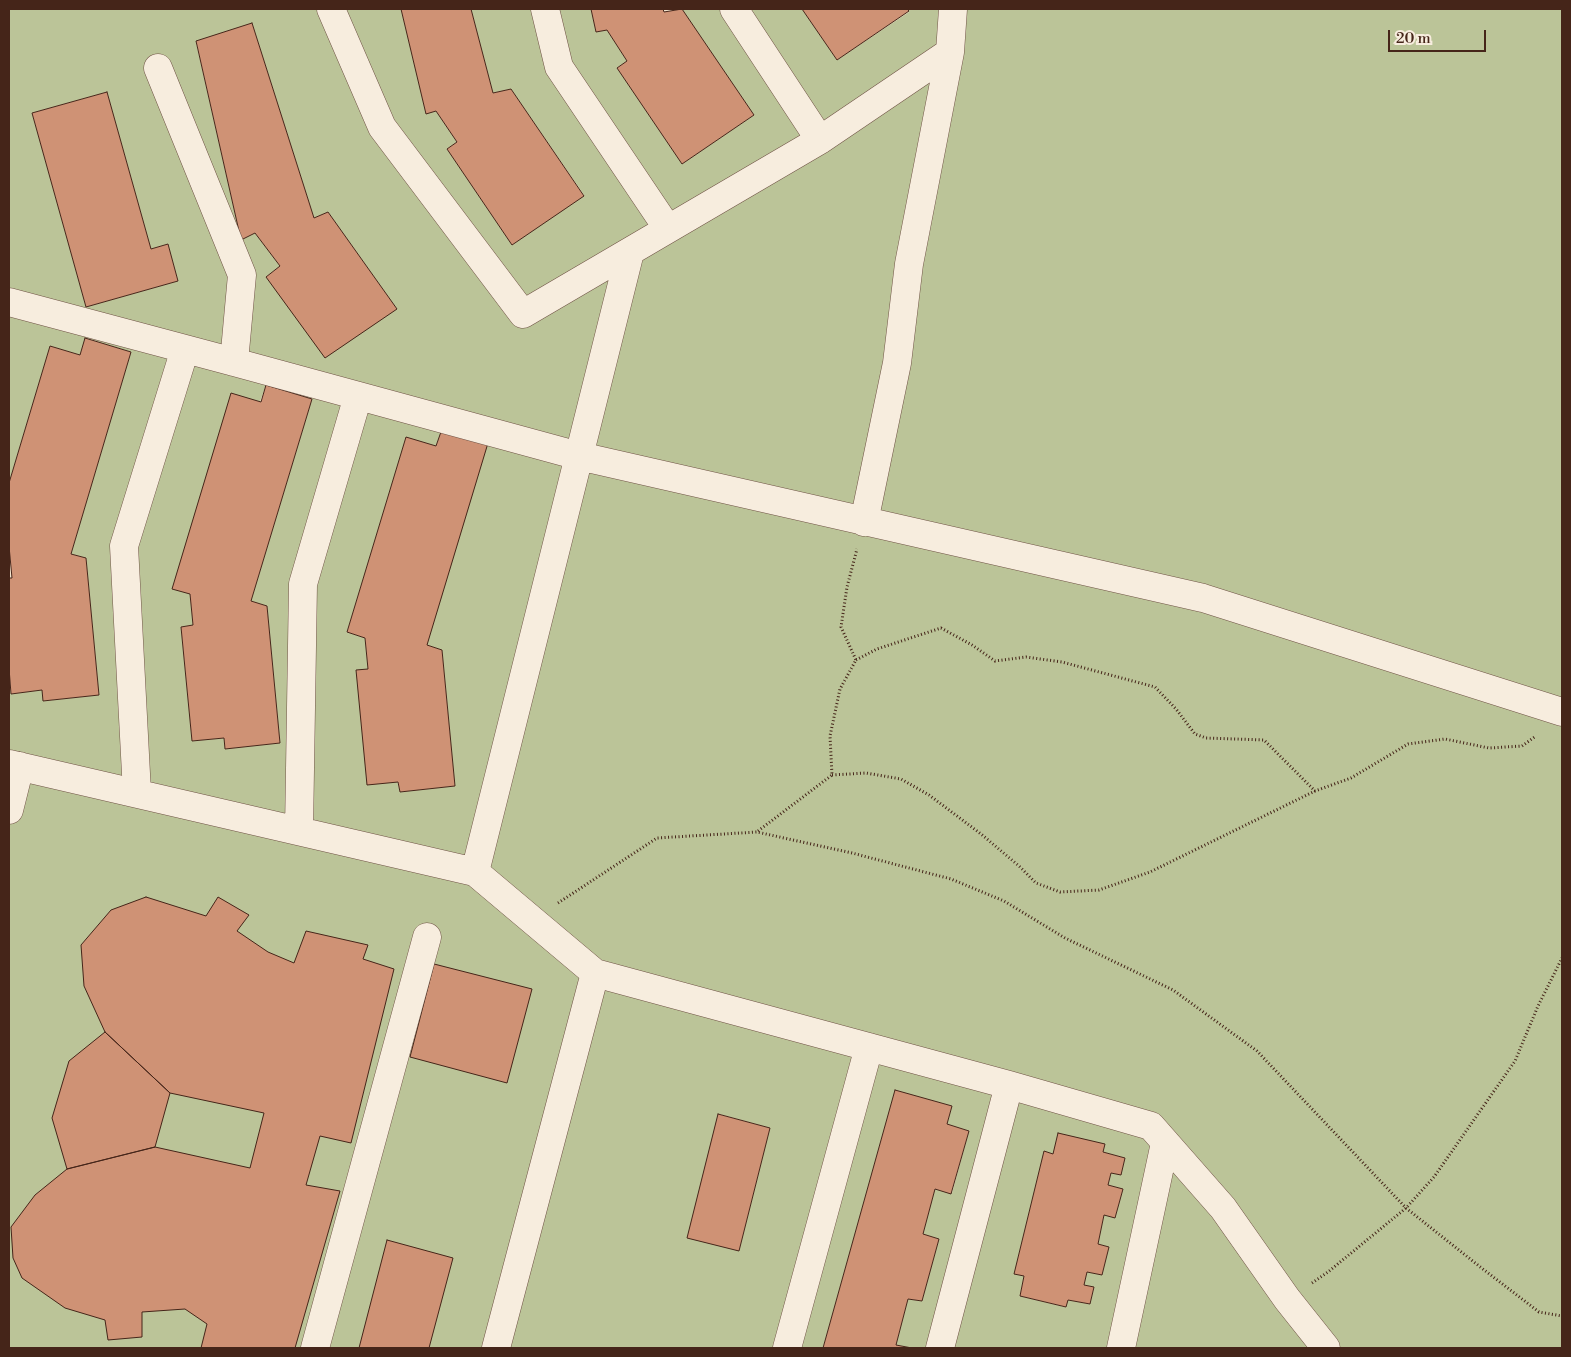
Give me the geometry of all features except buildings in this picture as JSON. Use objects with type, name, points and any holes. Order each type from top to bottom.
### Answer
[{"type":"street","points":[[331,9],[382,127],[523,314],[820,140],[950,52]]},
{"type":"street","points":[[544,9],[558,67],[668,229]]},
{"type":"street","points":[[734,9],[820,140]]},
{"type":"street","points":[[864,522],[898,362],[909,264],[950,52],[953,9]]},
{"type":"street","points":[[158,68],[242,275],[234,362]]},
{"type":"street","points":[[475,872],[630,252]]},
{"type":"street","points":[[9,304],[234,362],[579,456],[1203,598],[1562,712]]},
{"type":"street","points":[[137,793],[124,546],[185,349]]},
{"type":"street","points":[[299,831],[303,584],[358,396]]},
{"type":"street","points":[[9,810],[14,765],[475,872],[595,973],[1008,1085],[1151,1126],[1223,1208],[1287,1299],[1305,1337],[1326,1348]]},
{"type":"street","points":[[315,1348],[427,937]]},
{"type":"street","points":[[496,1348],[595,973]]},
{"type":"street","points":[[787,1348],[869,1047]]},
{"type":"street","points":[[940,1348],[1008,1085]]},
{"type":"street","points":[[1121,1348],[1165,1142]]},
{"type":"path","points":[[856,660],[841,627],[847,587],[864,522]]},
{"type":"path","points":[[832,775],[830,736],[840,689],[856,660],[877,648],[941,628],[972,645],[995,661],[1026,658],[1062,662],[1155,687],[1176,709],[1195,734],[1206,738],[1264,740],[1315,791]]},
{"type":"path","points":[[757,832],[832,775],[866,773],[902,780],[929,795],[981,834],[1036,883],[1060,892],[1099,890],[1150,872],[1315,791],[1351,778],[1408,744],[1445,739],[1489,748],[1522,746],[1536,735]]},
{"type":"path","points":[[532,920],[657,838],[757,832],[852,853],[951,879],[1004,901],[1065,938],[1173,990],[1257,1051],[1406,1208],[1539,1312],[1562,1316]]},
{"type":"path","points":[[1287,1299],[1328,1272],[1406,1208],[1434,1177],[1515,1061],[1538,1006],[1562,958]]},
{"type":"green space","points":[[9,9],[401,9],[426,113],[436,111],[457,142],[447,149],[512,245],[584,195],[511,89],[493,93],[471,9],[591,9],[596,32],[607,30],[627,61],[617,68],[682,164],[754,115],[682,9],[802,9],[837,60],[909,12],[907,9],[1562,9],[1562,1348],[912,1348],[896,1345],[908,1299],[922,1301],[939,1239],[923,1234],[935,1189],[952,1193],[969,1131],[947,1124],[952,1106],[895,1091],[823,1348],[9,1348],[9,668],[11,694],[42,690],[44,701],[99,695],[86,558],[71,554],[131,352],[86,338],[80,355],[50,346],[9,483]],"holes":[[[252,23],[314,218],[328,212],[397,309],[266,277],[280,266],[255,233],[241,240],[196,42]],[[107,92],[151,249],[168,244],[178,281],[86,307],[32,113]],[[266,385],[312,399],[251,601],[267,606],[280,743],[225,749],[224,738],[192,741],[181,627],[193,625],[190,594]],[[442,429],[427,645],[442,650],[455,786],[400,792],[368,669],[365,638],[347,632],[406,438],[436,446]],[[719,1114],[770,1128],[739,1251]],[[1105,1144],[1103,1152],[1125,1158],[1121,1174],[1111,1173],[1108,1185],[1123,1189],[1115,1217],[1104,1215],[1098,1244],[1109,1247],[1102,1275],[1087,1272],[1084,1285],[1094,1288],[1090,1304],[1068,1300],[1065,1307],[1020,1296],[1024,1276],[1018,1258],[1044,1152],[1053,1154]]]}]
